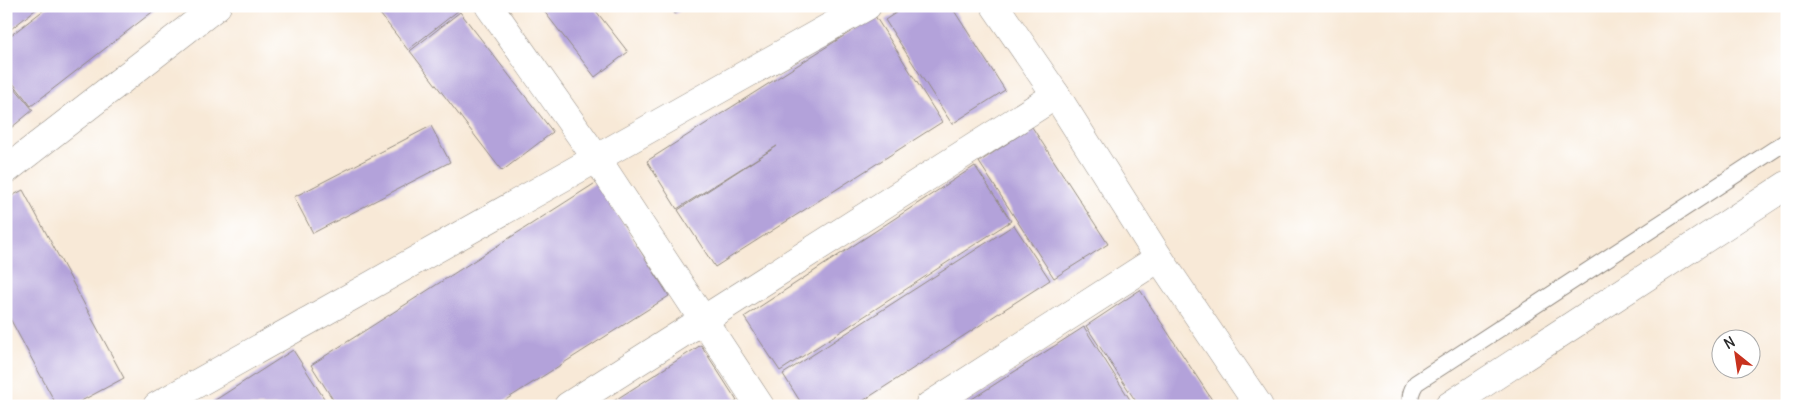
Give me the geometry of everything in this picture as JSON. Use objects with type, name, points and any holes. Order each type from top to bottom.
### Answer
[{"type":"street","points":[[6,170],[217,6]]},
{"type":"street","points":[[489,6],[597,158],[760,406]]},
{"type":"street","points":[[157,406],[868,6]]},
{"type":"street","points":[[995,6],[1056,95],[1159,258],[1259,406]]},
{"type":"street","points":[[568,406],[1056,95]]},
{"type":"street","points":[[1449,406],[1787,186]]},
{"type":"street","points":[[929,406],[1159,258]]},
{"type":"lane","points":[[1412,406],[1410,398],[1416,383],[1787,141]]},
{"type":"building","points":[[6,6],[40,6],[6,33]]},
{"type":"building","points":[[49,6],[160,6],[31,106],[6,74],[6,39]]},
{"type":"building","points":[[374,6],[456,6],[459,10],[408,50]]},
{"type":"building","points":[[540,6],[602,6],[596,11],[628,52],[595,77]]},
{"type":"building","points":[[669,6],[686,6],[675,14]]},
{"type":"building","points":[[906,6],[951,6],[1005,90],[952,124],[885,20]]},
{"type":"building","points":[[460,12],[553,132],[502,171],[410,51]]},
{"type":"building","points":[[875,16],[942,122],[715,267],[678,210],[777,146],[677,209],[647,161]]},
{"type":"building","points":[[6,77],[33,110],[6,132]]},
{"type":"building","points":[[431,126],[450,162],[313,233],[294,197]]},
{"type":"building","points":[[1032,127],[1108,244],[1054,278],[979,162]]},
{"type":"building","points":[[975,166],[1011,221],[780,371],[744,317]]},
{"type":"building","points":[[597,182],[669,296],[496,406],[337,406],[311,365]]},
{"type":"building","points":[[23,190],[124,378],[72,406],[57,406],[6,311],[6,199]]},
{"type":"building","points":[[1014,225],[1050,280],[855,406],[803,406],[783,374]]},
{"type":"building","points":[[1140,290],[1216,406],[1139,406],[1086,326]]},
{"type":"building","points":[[1084,327],[1134,406],[961,406]]},
{"type":"building","points":[[701,345],[737,401],[730,406],[606,406]]},
{"type":"building","points":[[293,350],[329,406],[206,406]]}]
